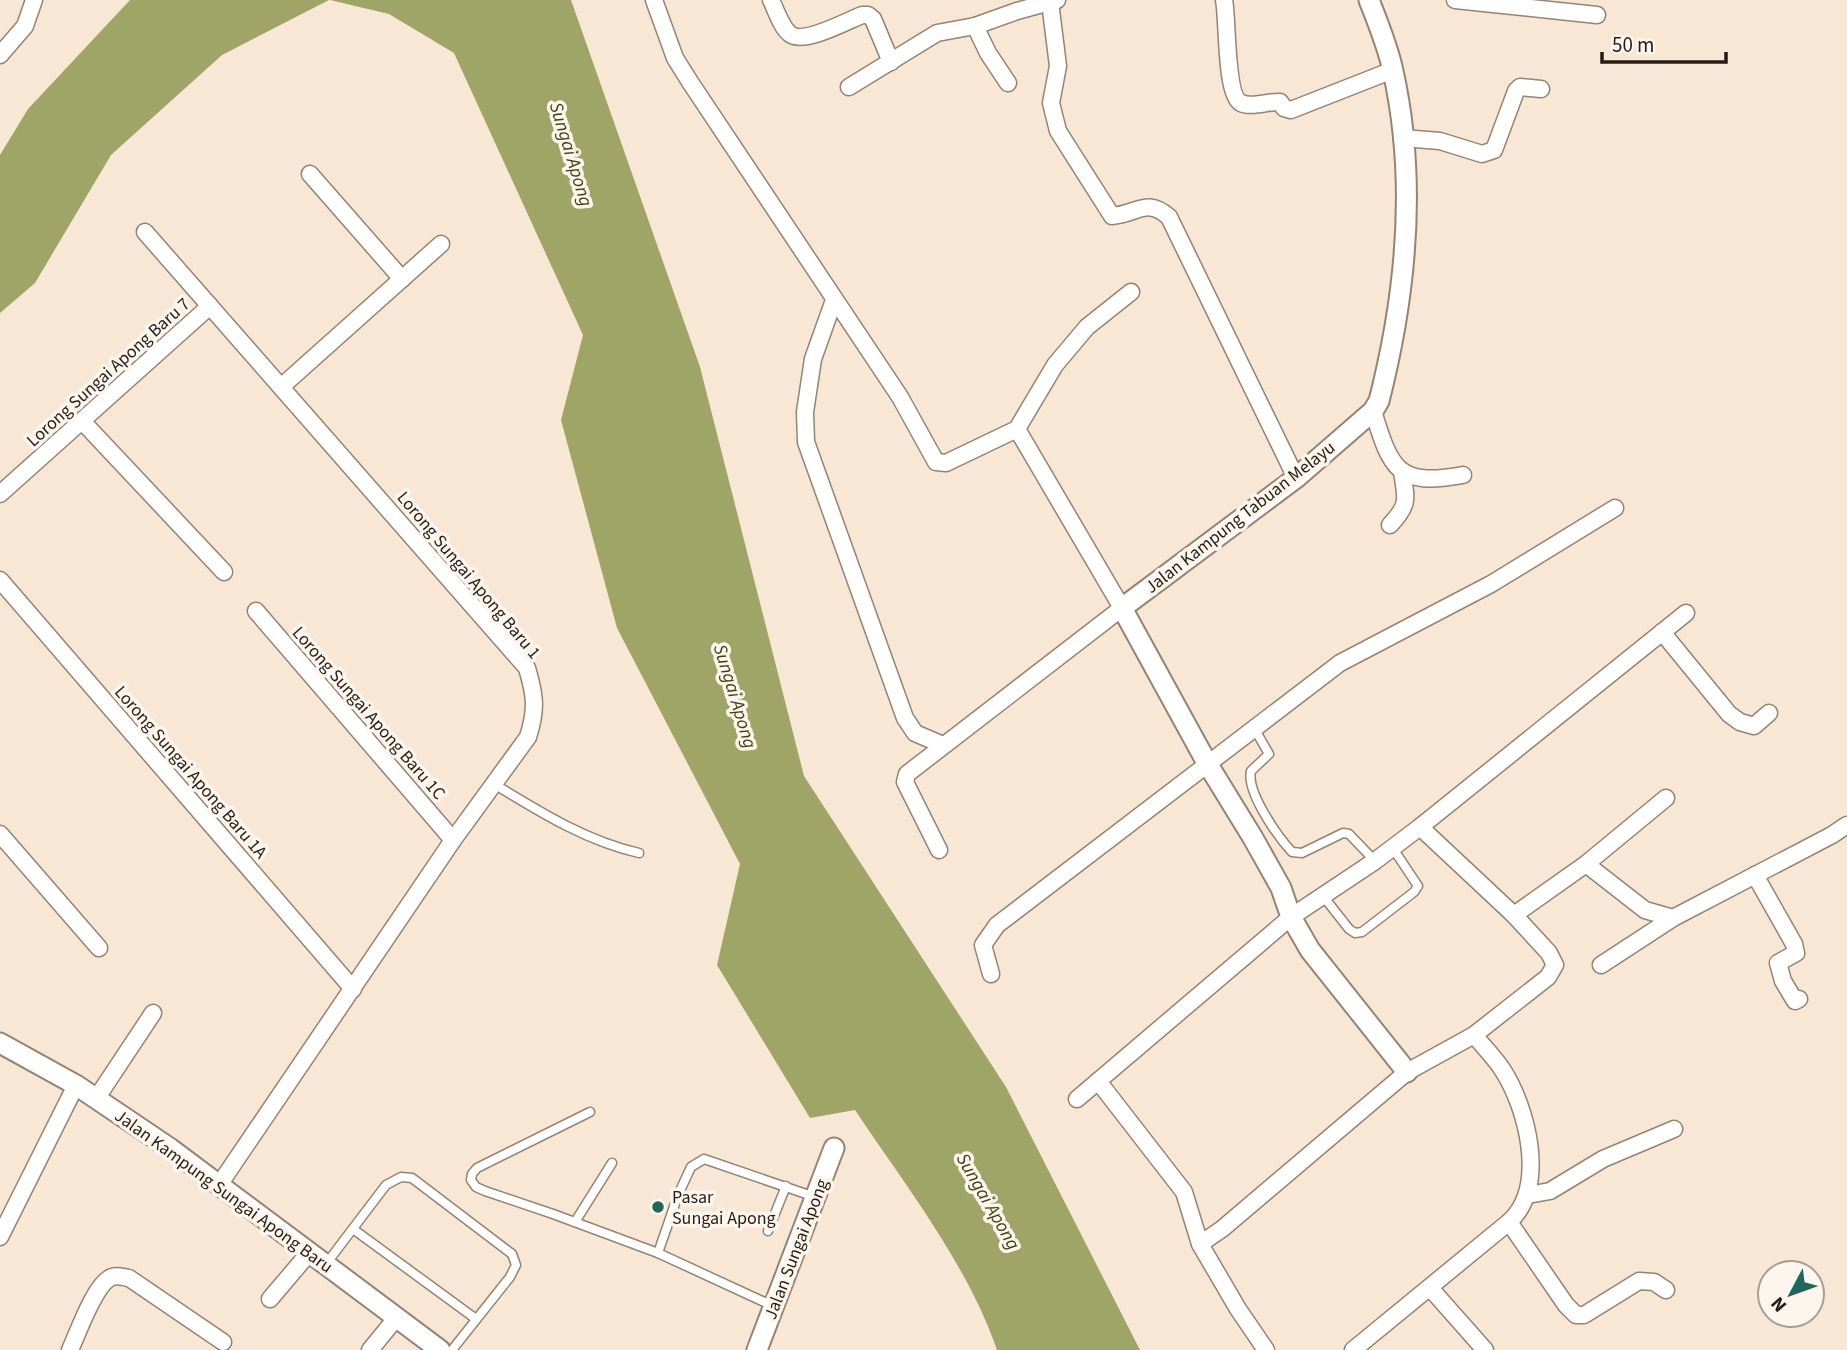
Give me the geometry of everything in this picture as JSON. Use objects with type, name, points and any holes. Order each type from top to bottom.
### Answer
[{"type":"street","points":[[0,55],[25,26],[34,0]]},
{"type":"street","points":[[654,0],[675,58],[900,397],[936,462],[946,463],[1017,429],[1049,374],[1087,327],[1131,292]]},
{"type":"street","points":[[771,0],[785,29],[798,38],[805,38],[868,15],[873,19],[891,62]]},
{"type":"street","points":[[1224,0],[1229,68],[1234,96],[1239,102],[1280,102],[1284,108],[1291,110],[1393,70]]},
{"type":"street","points":[[1369,0],[1393,70],[1406,188],[1403,269],[1384,379],[1379,401],[1373,411],[1384,446],[1391,460],[1402,472],[1419,479],[1462,475]]},
{"type":"street","points":[[1455,0],[1597,15]]},
{"type":"street","points":[[849,87],[937,33],[975,26],[1053,1],[1058,66],[1051,103],[1058,131],[1112,216],[1125,215],[1149,205],[1160,209],[1169,217],[1296,478]]},
{"type":"street","points":[[975,26],[988,53],[1008,83]]},
{"type":"street","points":[[1402,138],[1440,141],[1482,154],[1494,150],[1516,91],[1520,87],[1541,89]]},
{"type":"street","points":[[310,174],[402,279]]},
{"type":"street","name":"Lorong Sungai Apong Baru 1","points":[[145,232],[527,668],[534,695],[534,717],[528,737],[453,840],[219,1185]]},
{"type":"street","points":[[282,387],[441,244]]},
{"type":"street","points":[[834,300],[813,359],[805,412],[806,442],[905,718],[915,733],[943,745]]},
{"type":"street","name":"Lorong Sungai Apong Baru 7","points":[[0,494],[210,306]]},
{"type":"street","name":"Jalan Kampung Tabuan Melayu","points":[[939,850],[905,782],[905,777],[1122,608],[1296,478],[1373,411]]},
{"type":"street","points":[[82,421],[224,572]]},
{"type":"street","points":[[1017,429],[1122,608],[1207,763],[1253,838],[1281,888],[1291,917],[1310,950],[1407,1072]]},
{"type":"street","points":[[1390,525],[1403,511],[1406,497],[1402,472]]},
{"type":"street","points":[[990,974],[983,945],[997,925],[1079,865],[1254,727],[1340,663],[1491,584],[1615,508]]},
{"type":"street","name":"Lorong Sungai Apong Baru 1A","points":[[0,580],[353,989]]},
{"type":"street","name":"Lorong Sungai Apong Baru 1C","points":[[256,611],[453,840]]},
{"type":"street","points":[[1077,1099],[1291,917],[1375,861],[1420,827],[1686,613]]},
{"type":"street","points":[[1662,632],[1740,722],[1754,726],[1769,713]]},
{"type":"street","points":[[1514,915],[1586,864],[1666,798]]},
{"type":"street","points":[[1601,965],[1673,918],[1847,825]]},
{"type":"street","points":[[1200,1244],[1222,1229],[1407,1072],[1474,1035],[1548,977],[1555,965],[1549,953],[1514,915],[1420,827]]},
{"type":"street","points":[[0,834],[99,948]]},
{"type":"street","points":[[1586,864],[1646,910],[1673,918]]},
{"type":"street","points":[[1755,875],[1794,944],[1796,953],[1777,964],[1789,994],[1795,1001],[1799,999]]},
{"type":"street","points":[[96,1099],[153,1013]]},
{"type":"street","points":[[1353,1350],[1431,1289],[1517,1216],[1528,1195],[1531,1164],[1522,1109],[1502,1069],[1474,1035]]},
{"type":"street","name":"Jalan Kampung Sungai Apong Baru","points":[[0,1043],[96,1099],[219,1185],[440,1350]]},
{"type":"street","points":[[1098,1081],[1184,1192],[1200,1244],[1238,1310],[1266,1350]]},
{"type":"street","points":[[1,1233],[76,1086]]},
{"type":"street","points":[[1528,1195],[1550,1191],[1602,1159],[1674,1129]]},
{"type":"street","name":"Jalan Sungai Apong","points":[[757,1350],[834,1149]]},
{"type":"street","points":[[1509,1222],[1566,1305],[1576,1315],[1584,1315],[1639,1281],[1654,1282],[1666,1290]]},
{"type":"street","points":[[270,1299],[309,1253]]},
{"type":"street","points":[[70,1350],[92,1302],[106,1280],[115,1275],[129,1278],[223,1342]]},
{"type":"street","points":[[1431,1289],[1485,1350]]},
{"type":"street","points":[[370,1350],[397,1318]]},
{"type":"lane","points":[[1254,727],[1269,754],[1251,771],[1251,784],[1271,825],[1292,852],[1302,853],[1343,833],[1349,834],[1375,861]]},
{"type":"lane","points":[[494,784],[545,816],[609,846],[639,853]]},
{"type":"lane","points":[[1253,838],[1271,825]]},
{"type":"lane","points":[[1323,896],[1349,929],[1355,933],[1362,932],[1418,886],[1392,847]]},
{"type":"lane","points":[[590,1112],[477,1168],[471,1180],[476,1187],[485,1191],[658,1253],[774,1307]]},
{"type":"lane","points":[[658,1253],[678,1195],[691,1167],[704,1159],[816,1197]]},
{"type":"lane","points":[[575,1222],[612,1163]]},
{"type":"lane","points":[[326,1265],[386,1185],[401,1177],[412,1178],[512,1254],[516,1265],[510,1277],[452,1350]]},
{"type":"lane","points":[[768,1231],[786,1186]]},
{"type":"lane","points":[[353,1229],[477,1319]]},
{"type":"water","points":[[130,0],[329,0],[222,55],[111,155],[35,283],[0,313],[0,155],[28,109]]},
{"type":"water","name":"Sungai Apong","points":[[330,0],[571,0],[700,367],[804,776],[1006,1087],[1140,1350],[997,1350],[985,1318],[953,1256],[855,1110],[810,1118],[717,965],[740,864],[617,628],[561,420],[583,335],[454,53],[389,14]]},
{"type":"place","name":"Pasar Sungai Apong","points":[[658,1207]]}]
